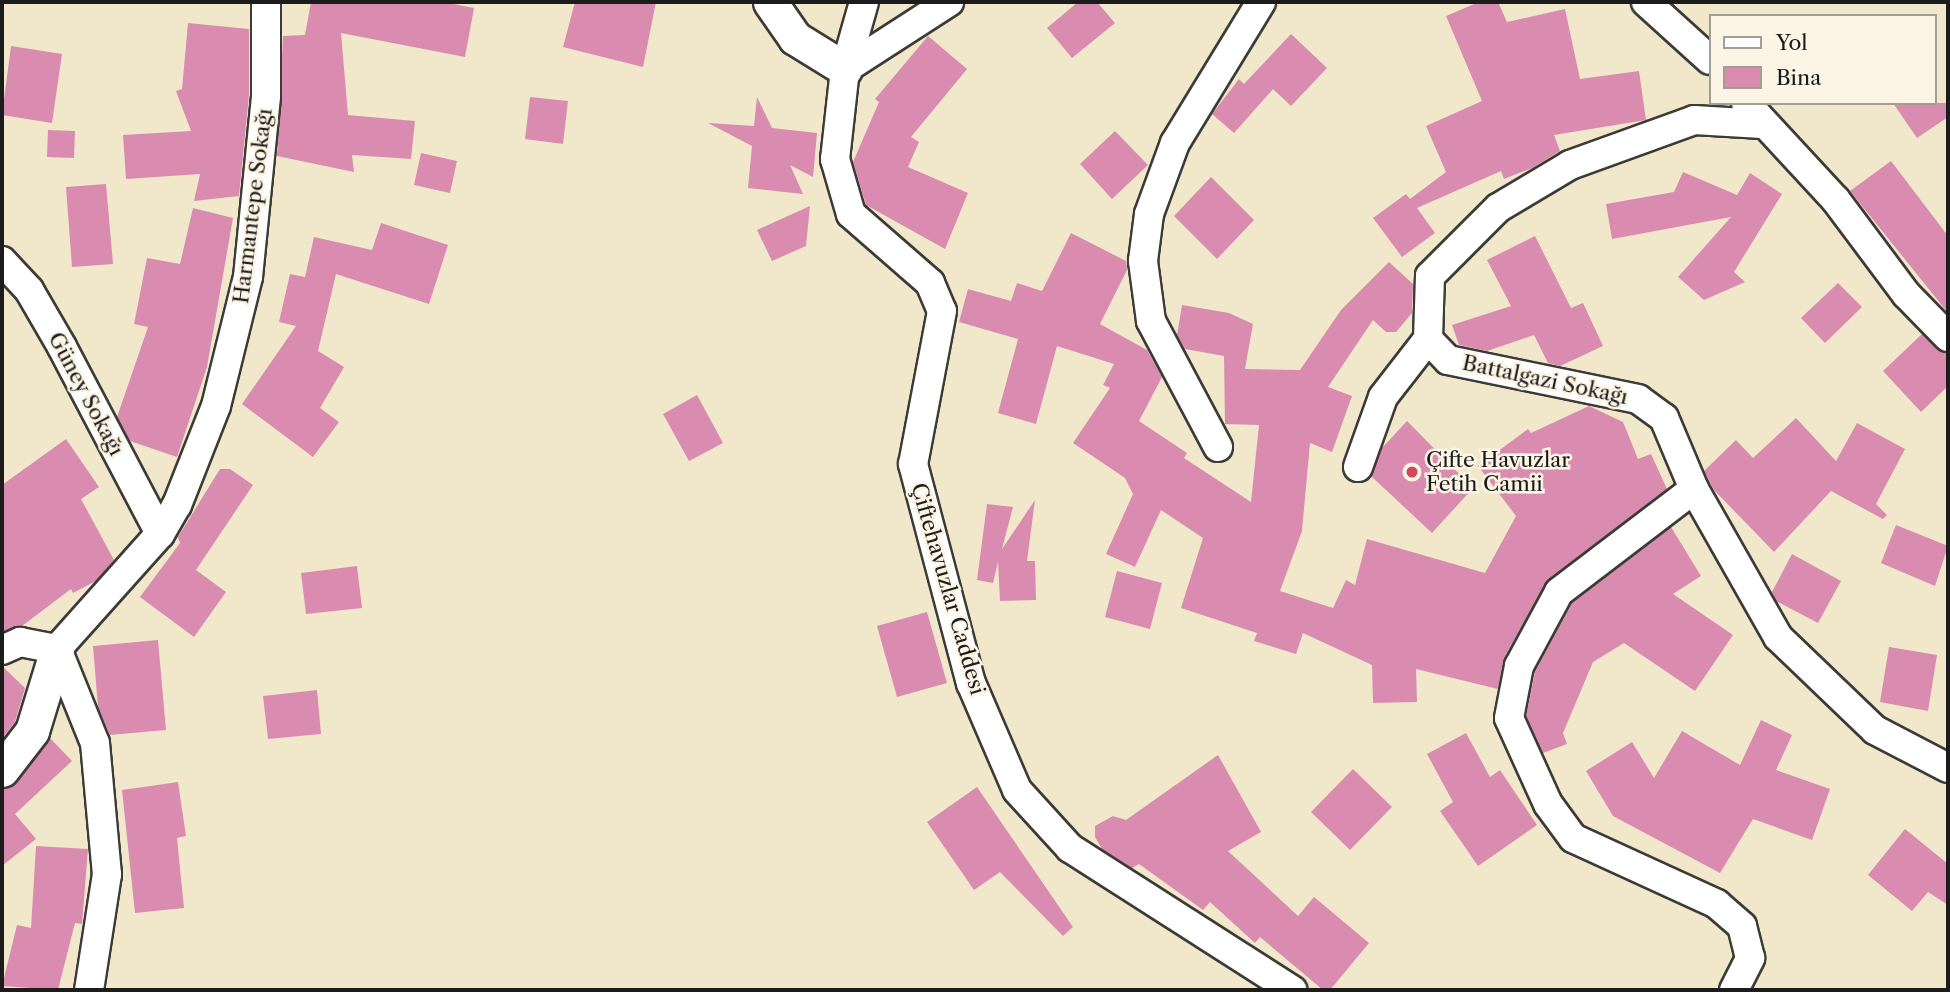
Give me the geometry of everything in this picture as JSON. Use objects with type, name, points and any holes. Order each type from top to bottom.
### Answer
[{"type":"street","name":"Harmantepe Sokağı","points":[[57,649],[160,534],[177,505],[216,406],[248,277],[266,96],[266,2]]},
{"type":"street","points":[[771,2],[795,38],[845,69],[949,2]]},
{"type":"street","name":"Çiftehavuzlar Caddesi","points":[[864,2],[845,69],[835,159],[839,187],[851,214],[930,283],[942,311],[913,464],[971,683],[1017,790],[1070,848],[1292,990]]},
{"type":"street","points":[[1218,447],[1151,321],[1143,261],[1149,214],[1175,143],[1261,2]]},
{"type":"street","points":[[1646,2],[1708,58]]},
{"type":"street","points":[[1358,467],[1383,397],[1428,340],[1430,276],[1498,208],[1570,165],[1694,120],[1754,114],[1835,199],[1906,294],[1948,337]]},
{"type":"street","name":"Güney Sokağı","points":[[2,261],[29,290],[62,347],[160,534]]},
{"type":"street","name":"Battalgazi Sokağı","points":[[1428,340],[1448,360],[1638,399],[1664,418],[1694,489],[1778,637],[1875,730],[1948,768]]},
{"type":"street","points":[[1694,489],[1559,593],[1520,666],[1509,718],[1548,804],[1573,838],[1717,904],[1742,926],[1750,958],[1734,990]]},
{"type":"street","points":[[2,650],[20,642],[57,649]]},
{"type":"street","points":[[2,769],[32,731],[57,649]]},
{"type":"street","points":[[57,649],[95,743],[107,874],[89,990]]},
{"type":"building","points":[[311,2],[443,2],[474,8],[465,57],[341,33],[348,115],[415,121],[411,159],[352,155],[354,172],[277,156],[283,36],[305,35]]},
{"type":"building","points":[[575,2],[656,2],[643,67],[563,47]]},
{"type":"building","points":[[1078,2],[1097,2],[1115,23],[1072,58],[1047,28]]},
{"type":"building","points":[[1479,2],[1498,2],[1507,22],[1565,9],[1580,79],[1639,71],[1646,120],[1554,135],[1560,151],[1532,168],[1504,179],[1501,171],[1417,208],[1435,233],[1402,257],[1373,218],[1406,194],[1410,199],[1446,172],[1426,126],[1482,101],[1446,16]]},
{"type":"building","points":[[188,23],[249,29],[249,95],[239,196],[194,201],[200,174],[126,179],[123,135],[191,131],[176,91],[182,89]]},
{"type":"building","points":[[1291,34],[1327,68],[1291,106],[1273,89],[1234,133],[1212,114],[1239,79],[1244,84]]},
{"type":"building","points":[[928,36],[967,69],[911,137],[919,142],[908,167],[968,193],[945,249],[866,205],[853,162],[879,102],[875,99]]},
{"type":"building","points":[[11,46],[62,54],[52,123],[2,115]]},
{"type":"building","points":[[530,97],[568,101],[563,144],[525,139]]},
{"type":"building","points":[[757,97],[772,128],[817,133],[813,177],[790,165],[803,194],[748,188],[752,146],[708,123],[754,126]]},
{"type":"building","points":[[1948,103],[1948,117],[1917,138],[1894,105]]},
{"type":"building","points":[[48,130],[75,131],[74,158],[47,157]]},
{"type":"building","points":[[1115,131],[1148,165],[1112,199],[1080,164]]},
{"type":"building","points":[[421,153],[457,161],[450,193],[414,185]]},
{"type":"building","points":[[1891,161],[1948,236],[1948,313],[1850,191]]},
{"type":"building","points":[[1683,172],[1737,195],[1750,173],[1782,194],[1734,272],[1745,282],[1704,300],[1678,277],[1731,217],[1612,239],[1606,204],[1674,192]]},
{"type":"building","points":[[1211,177],[1254,220],[1217,259],[1174,216]]},
{"type":"building","points":[[106,184],[113,264],[72,267],[66,187]]},
{"type":"building","points":[[810,206],[806,246],[772,261],[757,230]]},
{"type":"building","points":[[193,208],[233,218],[207,367],[177,457],[130,441],[117,417],[148,327],[134,324],[147,258],[180,264]]},
{"type":"building","points":[[381,223],[448,245],[429,304],[336,274],[318,351],[344,367],[320,408],[339,422],[313,457],[242,404],[296,326],[279,322],[290,274],[305,277],[314,237],[372,250]]},
{"type":"building","points":[[1071,233],[1126,261],[1127,270],[1100,324],[1147,350],[1162,377],[1139,421],[1187,453],[1184,458],[1251,502],[1259,425],[1225,424],[1224,356],[1185,349],[1177,335],[1182,305],[1229,313],[1253,324],[1245,369],[1300,370],[1341,310],[1389,262],[1413,284],[1412,313],[1396,332],[1386,332],[1373,320],[1328,387],[1352,396],[1332,452],[1310,443],[1302,531],[1280,591],[1333,608],[1346,580],[1355,585],[1367,539],[1485,573],[1516,516],[1478,466],[1528,429],[1531,433],[1589,406],[1623,422],[1638,459],[1651,454],[1667,489],[1545,584],[1504,658],[1498,689],[1416,669],[1417,702],[1373,703],[1372,665],[1303,633],[1296,654],[1254,641],[1257,633],[1181,608],[1203,538],[1161,510],[1135,567],[1106,554],[1133,494],[1125,478],[1073,443],[1110,388],[1103,385],[1114,364],[1057,346],[1036,424],[998,413],[1018,339],[959,322],[968,289],[1011,301],[1017,283],[1042,291]]},
{"type":"building","points":[[1535,236],[1571,308],[1583,303],[1603,346],[1560,366],[1548,363],[1534,335],[1487,351],[1459,345],[1452,325],[1511,306],[1487,260]]},
{"type":"building","points":[[1838,283],[1862,307],[1825,343],[1801,318]]},
{"type":"building","points":[[1922,334],[1937,349],[1948,353],[1948,386],[1921,412],[1883,371]]},
{"type":"building","points":[[697,395],[723,443],[689,461],[663,414]]},
{"type":"building","points":[[1796,418],[1836,461],[1857,423],[1905,449],[1876,504],[1887,515],[1883,519],[1831,491],[1774,552],[1714,490],[1704,471],[1736,440],[1753,458]]},
{"type":"building","name":"Çifte Havuzlar Fetih Camii","points":[[1407,421],[1473,488],[1432,533],[1371,476],[1382,448]]},
{"type":"building","points":[[66,439],[99,487],[81,499],[114,560],[96,581],[73,593],[71,589],[22,626],[2,632],[2,485]]},
{"type":"building","points":[[220,469],[230,469],[253,485],[196,570],[226,592],[194,637],[140,597],[180,543],[178,537]]},
{"type":"building","points":[[1035,500],[1027,561],[1035,561],[1036,600],[1000,601],[998,562],[993,583],[977,580],[987,504],[1013,507],[1002,549]]},
{"type":"building","points":[[1896,525],[1948,546],[1935,586],[1881,563]]},
{"type":"building","points":[[1671,527],[1701,576],[1673,594],[1733,635],[1695,691],[1624,643],[1593,662],[1563,733],[1567,744],[1543,753],[1526,716],[1535,672],[1572,603]]},
{"type":"building","points":[[1792,554],[1841,581],[1818,623],[1776,601],[1772,592]]},
{"type":"building","points":[[357,566],[362,608],[306,614],[301,573]]},
{"type":"building","points":[[1117,571],[1162,583],[1150,629],[1105,617]]},
{"type":"building","points":[[927,612],[947,683],[897,697],[877,626]]},
{"type":"building","points":[[158,640],[166,730],[110,735],[98,707],[93,646]]},
{"type":"building","points":[[1889,647],[1937,655],[1928,711],[1880,702]]},
{"type":"building","points":[[2,666],[25,688],[15,722],[2,739]]},
{"type":"building","points":[[317,690],[321,734],[268,739],[263,696]]},
{"type":"building","points":[[1761,720],[1792,735],[1776,770],[1830,789],[1812,840],[1753,819],[1720,873],[1613,816],[1586,771],[1632,742],[1654,778],[1682,731],[1740,765]]},
{"type":"building","points":[[1466,733],[1490,777],[1500,770],[1537,825],[1478,866],[1440,811],[1453,802],[1427,754]]},
{"type":"building","points":[[50,738],[72,761],[15,814],[36,839],[2,866],[2,789],[17,782]]},
{"type":"building","points":[[1218,755],[1261,832],[1228,851],[1298,916],[1314,897],[1369,943],[1330,990],[1323,990],[1260,937],[1255,943],[1210,902],[1203,910],[1139,864],[1132,868],[1102,849],[1095,837],[1095,826],[1113,816],[1126,820]]},
{"type":"building","points":[[1353,769],[1392,807],[1350,850],[1311,812]]},
{"type":"building","points":[[178,782],[186,836],[177,838],[184,908],[135,913],[122,790]]},
{"type":"building","points":[[977,787],[1073,927],[1063,936],[1000,872],[974,890],[927,822]]},
{"type":"building","points":[[1905,829],[1948,864],[1948,905],[1928,892],[1912,911],[1868,875]]},
{"type":"building","points":[[36,846],[88,849],[82,924],[75,923],[58,990],[2,986],[17,925],[31,928]]},
{"type":"place","name":"Çifte Havuzlar Fetih Camii","points":[[1412,472]]}]
